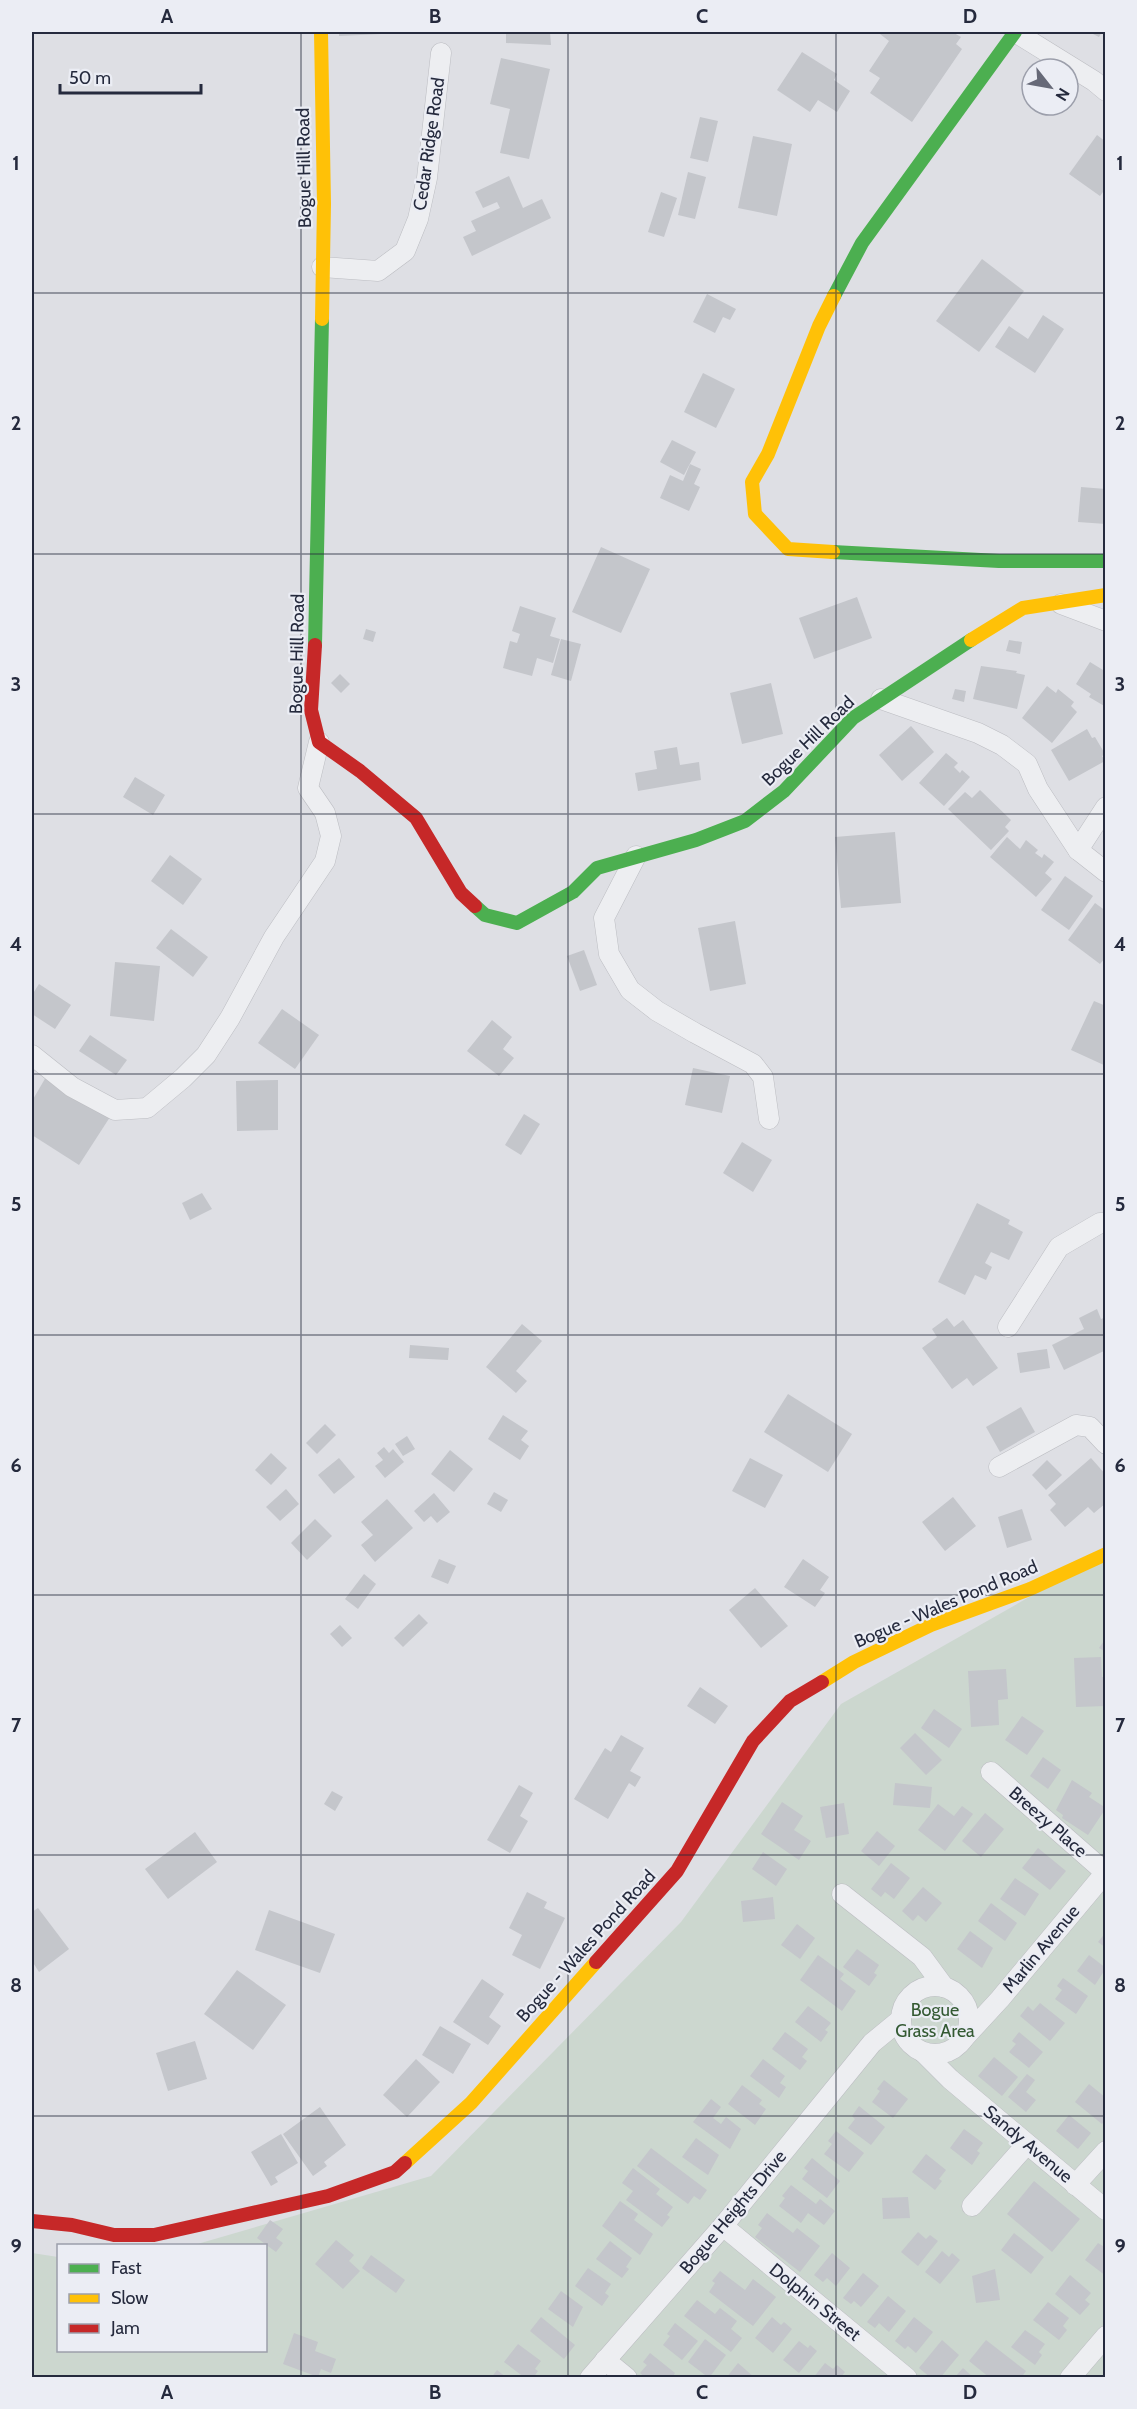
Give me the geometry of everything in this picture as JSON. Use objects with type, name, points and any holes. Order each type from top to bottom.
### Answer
[{"type":"street","name":"Bogue Hill Road","points":[[321,32],[324,204],[315,652],[311,710],[319,741],[360,771],[416,818],[461,893],[485,915],[517,923],[573,892],[597,868],[696,840],[745,821],[784,791],[853,718],[940,658],[1023,608],[1106,595]]},
{"type":"street","points":[[1106,91],[1094,81],[1015,32],[862,243],[819,326],[768,454],[752,482],[755,514],[788,549],[999,561],[1106,561]]},
{"type":"street","name":"Cedar Ridge Road","points":[[322,267],[378,271],[405,251],[418,219],[427,178],[441,53]]},
{"type":"street","points":[[1058,603],[1106,621]]},
{"type":"street","points":[[881,699],[978,733],[1002,745],[1027,764],[1038,789],[1078,850],[1106,872]]},
{"type":"street","points":[[32,1055],[72,1087],[115,1110],[147,1108],[206,1055],[230,1018],[274,937],[325,861],[331,836],[325,813],[308,788],[319,741]]},
{"type":"street","points":[[1078,850],[1106,807]]},
{"type":"street","points":[[636,856],[604,918],[609,954],[630,990],[657,1011],[753,1064],[763,1077],[769,1119]]},
{"type":"street","points":[[1008,1327],[1059,1247],[1100,1223],[1106,1223]]},
{"type":"street","points":[[999,1467],[1076,1425],[1090,1428],[1106,1444]]},
{"type":"street","name":"Bogue - Wales Pond Road","points":[[32,2221],[72,2225],[114,2235],[154,2235],[328,2196],[395,2172],[471,2103],[677,1871],[753,1741],[790,1701],[854,1662],[931,1625],[1030,1589],[1106,1554]]},
{"type":"street","name":"Breezy Place","points":[[991,1772],[1105,1872]]},
{"type":"street","name":"Marlin Avenue","points":[[959,2043],[1000,1998],[1105,1872]]},
{"type":"street","points":[[842,1894],[922,1957],[945,1987]]},
{"type":"street","points":[[921,1989],[922,1957]]},
{"type":"street","points":[[920,2050],[903,2032],[900,2020],[906,2002],[921,1989],[933,1986],[945,1987],[964,2000],[969,2010],[970,2021],[959,2043],[950,2079]]},
{"type":"street","name":"Marlin Avenue","points":[[964,2000],[1000,1998]]},
{"type":"street","name":"Bogue Heights Drive","points":[[590,2378],[723,2226],[872,2043],[900,2020]]},
{"type":"street","points":[[872,2043],[945,2053],[959,2043]]},
{"type":"street","name":"Sandy Avenue","points":[[920,2050],[950,2079],[1106,2210]]},
{"type":"street","points":[[972,2206],[1027,2144]]},
{"type":"street","points":[[1075,2185],[1106,2151]]},
{"type":"street","name":"Dolphin Street","points":[[723,2226],[907,2378]]},
{"type":"street","points":[[1070,2378],[1106,2336]]},
{"type":"street","points":[[605,2360],[627,2378]]},
{"type":"green space","name":"Bogue Grass Area","points":[[1105,1554],[1105,2377],[32,2377],[32,2253],[57,2257],[57,2352],[267,2352],[267,2244],[197,2244],[431,2176],[681,1922],[841,1704]]},
{"type":"building","points":[[339,32],[380,32],[381,34],[339,36]]},
{"type":"building","points":[[506,32],[550,32],[551,45],[506,43]]},
{"type":"building","points":[[882,32],[956,32],[954,33],[961,37],[956,44],[962,49],[912,122],[870,93],[880,78],[869,71],[889,41],[880,34]]},
{"type":"building","points":[[1089,32],[1102,32],[1099,37]]},
{"type":"building","points":[[802,52],[837,74],[834,80],[850,91],[837,112],[818,100],[810,112],[777,90]]},
{"type":"building","points":[[501,58],[550,69],[529,159],[500,153],[510,109],[490,104]]},
{"type":"building","points":[[700,117],[718,121],[708,162],[690,158]]},
{"type":"building","points":[[1097,135],[1106,142],[1106,188],[1100,196],[1069,174]]},
{"type":"building","points":[[753,136],[792,144],[777,216],[738,208]]},
{"type":"building","points":[[688,172],[706,177],[695,219],[678,215]]},
{"type":"building","points":[[509,176],[523,208],[542,199],[551,218],[472,256],[463,237],[476,231],[471,221],[500,208],[497,202],[483,208],[475,192]]},
{"type":"building","points":[[661,192],[677,198],[664,237],[648,232]]},
{"type":"building","points":[[982,259],[1024,291],[979,352],[936,321]]},
{"type":"building","points":[[707,294],[736,309],[730,320],[723,317],[715,333],[693,322]]},
{"type":"building","points":[[1043,315],[1064,329],[1035,373],[995,347],[1009,326],[1028,339]]},
{"type":"building","points":[[703,373],[735,389],[716,428],[684,412]]},
{"type":"building","points":[[672,440],[696,452],[684,475],[660,462]]},
{"type":"building","points":[[690,464],[701,469],[694,484],[700,487],[689,511],[660,498],[670,475],[683,481]]},
{"type":"building","points":[[1081,487],[1106,489],[1106,524],[1078,522]]},
{"type":"building","points":[[601,547],[650,569],[621,633],[572,612]]},
{"type":"building","points":[[857,597],[872,638],[814,659],[799,618]]},
{"type":"building","points":[[520,606],[556,618],[550,636],[560,639],[553,663],[537,658],[532,676],[503,668],[510,641],[517,643],[520,634],[512,631]]},
{"type":"building","points":[[366,629],[376,632],[373,642],[363,639]]},
{"type":"building","points":[[561,639],[581,644],[571,681],[551,675]]},
{"type":"building","points":[[1009,640],[1022,642],[1020,654],[1006,651]]},
{"type":"building","points":[[1090,662],[1103,670],[1106,666],[1106,707],[1089,697],[1091,694],[1076,684]]},
{"type":"building","points":[[981,666],[1017,671],[1016,673],[1025,675],[1017,709],[973,699]]},
{"type":"building","points":[[340,674],[350,684],[341,693],[331,683]]},
{"type":"building","points":[[771,683],[783,734],[742,744],[730,693]]},
{"type":"building","points":[[1047,686],[1056,693],[1058,689],[1074,702],[1071,706],[1077,712],[1052,743],[1022,718]]},
{"type":"building","points":[[955,689],[966,691],[964,702],[952,699]]},
{"type":"building","points":[[911,726],[934,752],[902,781],[879,755]]},
{"type":"building","points":[[1087,729],[1092,738],[1095,737],[1105,754],[1102,756],[1105,761],[1069,781],[1051,750]]},
{"type":"building","points":[[677,747],[680,765],[699,762],[701,780],[638,791],[635,773],[657,769],[654,751]]},
{"type":"building","points":[[946,753],[958,763],[954,767],[960,773],[962,770],[970,777],[944,806],[919,783]]},
{"type":"building","points":[[135,777],[165,795],[153,815],[123,797]]},
{"type":"building","points":[[980,790],[1011,820],[1005,827],[1009,831],[991,850],[948,809],[965,792],[972,798]]},
{"type":"building","points":[[895,832],[901,903],[841,908],[835,837]]},
{"type":"building","points":[[1007,837],[1020,849],[1026,840],[1038,850],[1035,853],[1042,858],[1044,854],[1054,862],[1045,873],[1052,879],[1036,897],[990,857]]},
{"type":"building","points":[[170,855],[202,879],[183,905],[151,881]]},
{"type":"building","points":[[1065,876],[1093,896],[1069,930],[1041,910]]},
{"type":"building","points":[[1095,903],[1106,911],[1106,957],[1100,964],[1068,940]]},
{"type":"building","points":[[735,921],[746,984],[710,991],[698,928]]},
{"type":"building","points":[[171,929],[208,957],[193,977],[156,948]]},
{"type":"building","points":[[584,950],[597,985],[580,991],[567,956]]},
{"type":"building","points":[[115,962],[160,966],[154,1021],[110,1016]]},
{"type":"building","points":[[39,984],[71,1005],[55,1029],[32,1014],[32,995]]},
{"type":"building","points":[[1094,1001],[1106,1006],[1106,1066],[1071,1050]]},
{"type":"building","points":[[282,1009],[319,1035],[295,1069],[258,1043]]},
{"type":"building","points":[[492,1020],[512,1037],[503,1049],[514,1058],[499,1076],[467,1051]]},
{"type":"building","points":[[90,1035],[127,1060],[116,1075],[79,1051]]},
{"type":"building","points":[[693,1068],[730,1076],[722,1113],[685,1105]]},
{"type":"building","points":[[46,1077],[110,1117],[79,1165],[32,1135],[32,1101]]},
{"type":"building","points":[[278,1080],[278,1130],[237,1131],[236,1081]]},
{"type":"building","points":[[524,1114],[540,1124],[521,1155],[505,1145]]},
{"type":"building","points":[[742,1142],[772,1160],[753,1192],[723,1173]]},
{"type":"building","points":[[202,1193],[212,1209],[190,1220],[182,1203]]},
{"type":"building","points":[[977,1203],[1010,1220],[1008,1224],[1023,1232],[1009,1260],[991,1252],[985,1263],[992,1267],[986,1280],[975,1275],[965,1295],[938,1282]]},
{"type":"building","points":[[1097,1309],[1101,1319],[1106,1317],[1106,1350],[1064,1370],[1052,1345],[1084,1329],[1079,1318]]},
{"type":"building","points":[[947,1318],[954,1327],[963,1320],[998,1368],[973,1386],[967,1378],[952,1389],[922,1348],[937,1337],[932,1329]]},
{"type":"building","points":[[522,1324],[542,1341],[516,1371],[527,1381],[516,1393],[486,1367]]},
{"type":"building","points":[[410,1345],[449,1348],[448,1360],[409,1358]]},
{"type":"building","points":[[1047,1349],[1050,1368],[1020,1373],[1017,1353]]},
{"type":"building","points":[[788,1394],[852,1434],[828,1472],[764,1432]]},
{"type":"building","points":[[1021,1407],[1035,1432],[1000,1452],[986,1427]]},
{"type":"building","points":[[503,1415],[528,1431],[521,1440],[529,1446],[520,1460],[488,1439]]},
{"type":"building","points":[[325,1424],[336,1435],[317,1454],[306,1443]]},
{"type":"building","points":[[407,1436],[415,1449],[403,1456],[395,1444]]},
{"type":"building","points":[[384,1447],[389,1453],[393,1449],[404,1462],[385,1478],[375,1466],[383,1460],[377,1453]]},
{"type":"building","points":[[450,1450],[473,1469],[454,1492],[431,1474]]},
{"type":"building","points":[[271,1453],[287,1468],[271,1485],[255,1470]]},
{"type":"building","points":[[339,1458],[355,1477],[334,1494],[318,1475]]},
{"type":"building","points":[[750,1458],[783,1475],[765,1508],[732,1491]]},
{"type":"building","points":[[1091,1458],[1106,1475],[1106,1503],[1094,1513],[1088,1507],[1065,1527],[1050,1510],[1056,1504],[1048,1495]]},
{"type":"building","points":[[1047,1460],[1062,1475],[1046,1490],[1032,1475]]},
{"type":"building","points":[[286,1489],[299,1504],[280,1521],[266,1507]]},
{"type":"building","points":[[494,1492],[508,1500],[501,1512],[487,1504]]},
{"type":"building","points":[[434,1493],[450,1512],[437,1523],[431,1516],[424,1522],[414,1511]]},
{"type":"building","points":[[953,1497],[976,1526],[945,1551],[922,1522]]},
{"type":"building","points":[[387,1499],[413,1528],[375,1562],[361,1545],[373,1535],[361,1522]]},
{"type":"building","points":[[1022,1509],[1032,1540],[1007,1548],[998,1517]]},
{"type":"building","points":[[315,1519],[332,1536],[307,1560],[291,1543]]},
{"type":"building","points":[[439,1559],[456,1566],[448,1584],[431,1577]]},
{"type":"building","points":[[803,1559],[829,1577],[820,1590],[825,1593],[815,1607],[784,1587]]},
{"type":"building","points":[[364,1574],[376,1584],[358,1609],[345,1599]]},
{"type":"building","points":[[755,1588],[788,1626],[761,1648],[729,1610]]},
{"type":"building","points":[[419,1614],[428,1623],[403,1647],[394,1638]]},
{"type":"building","points":[[340,1625],[352,1638],[342,1647],[330,1634]]},
{"type":"building","points":[[1106,1638],[1106,1652],[1099,1648]]},
{"type":"building","points":[[1101,1657],[1102,1677],[1106,1677],[1106,1706],[1076,1707],[1074,1658]]},
{"type":"building","points":[[1006,1669],[1008,1699],[998,1700],[999,1725],[971,1727],[968,1671]]},
{"type":"building","points":[[700,1687],[728,1706],[715,1724],[687,1706]]},
{"type":"building","points":[[934,1709],[962,1729],[949,1748],[921,1728]]},
{"type":"building","points":[[1022,1716],[1044,1731],[1027,1755],[1005,1740]]},
{"type":"building","points":[[915,1733],[942,1760],[926,1775],[900,1748]]},
{"type":"building","points":[[621,1735],[644,1748],[630,1771],[641,1777],[635,1787],[629,1783],[608,1819],[574,1799],[605,1748],[611,1752]]},
{"type":"building","points":[[1043,1757],[1061,1770],[1048,1789],[1030,1776]]},
{"type":"building","points":[[1072,1780],[1092,1793],[1089,1797],[1106,1808],[1088,1835],[1062,1818],[1063,1815],[1056,1810]]},
{"type":"building","points":[[895,1783],[932,1787],[930,1808],[893,1805]]},
{"type":"building","points":[[519,1785],[533,1793],[520,1816],[528,1821],[510,1853],[487,1840]]},
{"type":"building","points":[[332,1791],[343,1797],[335,1811],[324,1804]]},
{"type":"building","points":[[782,1802],[803,1816],[794,1830],[811,1841],[799,1860],[761,1834]]},
{"type":"building","points":[[844,1803],[849,1834],[826,1838],[820,1807]]},
{"type":"building","points":[[938,1804],[954,1816],[962,1806],[973,1814],[945,1851],[918,1830]]},
{"type":"building","points":[[985,1813],[1004,1829],[981,1857],[962,1841]]},
{"type":"building","points":[[877,1831],[895,1846],[879,1866],[861,1851]]},
{"type":"building","points":[[195,1832],[217,1862],[168,1899],[145,1869]]},
{"type":"building","points":[[1038,1848],[1066,1871],[1050,1890],[1022,1868]]},
{"type":"building","points":[[763,1852],[787,1869],[776,1886],[752,1869]]},
{"type":"building","points":[[891,1863],[910,1878],[894,1899],[885,1892],[881,1897],[871,1889]]},
{"type":"building","points":[[1015,1878],[1039,1894],[1025,1916],[1000,1899]]},
{"type":"building","points":[[923,1887],[942,1903],[926,1922],[918,1915],[913,1921],[902,1911]]},
{"type":"building","points":[[527,1892],[547,1902],[544,1908],[565,1918],[540,1969],[512,1955],[522,1935],[509,1928]]},
{"type":"building","points":[[773,1897],[775,1919],[743,1922],[741,1901]]},
{"type":"building","points":[[991,1903],[1017,1923],[1005,1941],[978,1921]]},
{"type":"building","points":[[38,1908],[69,1949],[39,1972],[32,1961],[32,1912]]},
{"type":"building","points":[[269,1910],[335,1934],[320,1973],[255,1950]]},
{"type":"building","points":[[797,1924],[815,1938],[800,1959],[781,1945]]},
{"type":"building","points":[[970,1931],[993,1948],[982,1968],[957,1949]]},
{"type":"building","points":[[1106,1932],[1106,1948],[1098,1942]]},
{"type":"building","points":[[857,1949],[879,1965],[874,1973],[877,1975],[869,1986],[843,1967]]},
{"type":"building","points":[[818,1955],[844,1974],[840,1979],[856,1991],[842,2011],[800,1980]]},
{"type":"building","points":[[1089,1955],[1106,1968],[1095,1985],[1077,1971]]},
{"type":"building","points":[[237,1970],[286,2005],[253,2050],[204,2014]]},
{"type":"building","points":[[1063,1978],[1088,1996],[1076,2014],[1055,1999],[1062,1990],[1057,1986]]},
{"type":"building","points":[[482,1979],[504,1994],[489,2017],[501,2026],[488,2045],[453,2022]]},
{"type":"building","points":[[1040,2003],[1065,2023],[1050,2041],[1020,2016],[1028,2006],[1033,2011]]},
{"type":"building","points":[[808,2006],[831,2023],[825,2030],[828,2032],[821,2042],[795,2022]]},
{"type":"building","points":[[440,2026],[471,2044],[453,2074],[422,2055]]},
{"type":"building","points":[[785,2032],[808,2049],[802,2057],[807,2061],[800,2070],[772,2049]]},
{"type":"building","points":[[1019,2032],[1043,2052],[1029,2068],[1009,2052],[1016,2044],[1012,2041]]},
{"type":"building","points":[[195,2041],[207,2079],[168,2091],[156,2053]]},
{"type":"building","points":[[994,2057],[1018,2077],[1002,2096],[978,2076]]},
{"type":"building","points":[[416,2059],[440,2082],[407,2117],[383,2095]]},
{"type":"building","points":[[763,2059],[785,2076],[780,2083],[786,2087],[779,2098],[750,2076]]},
{"type":"building","points":[[1027,2074],[1035,2080],[1026,2092],[1036,2100],[1026,2112],[1008,2097]]},
{"type":"building","points":[[884,2080],[908,2099],[893,2118],[872,2102],[880,2091],[877,2089]]},
{"type":"building","points":[[1089,2084],[1106,2098],[1106,2119],[1102,2124],[1075,2102]]},
{"type":"building","points":[[742,2085],[762,2100],[759,2104],[766,2109],[755,2125],[728,2104]]},
{"type":"building","points":[[711,2099],[721,2107],[713,2118],[721,2124],[726,2117],[741,2129],[730,2149],[693,2122]]},
{"type":"building","points":[[859,2106],[885,2127],[871,2145],[848,2128],[855,2119],[852,2116]]},
{"type":"building","points":[[320,2107],[346,2145],[324,2162],[327,2166],[313,2176],[283,2134]]},
{"type":"building","points":[[1069,2115],[1091,2133],[1078,2149],[1056,2131]]},
{"type":"building","points":[[964,2129],[983,2143],[972,2165],[950,2148]]},
{"type":"building","points":[[836,2131],[864,2153],[849,2172],[824,2154],[832,2144],[828,2141]]},
{"type":"building","points":[[281,2134],[298,2163],[275,2177],[278,2182],[271,2186],[251,2152]]},
{"type":"building","points":[[696,2138],[719,2155],[708,2175],[682,2157]]},
{"type":"building","points":[[651,2148],[707,2190],[700,2200],[694,2196],[688,2204],[637,2166]]},
{"type":"building","points":[[926,2154],[946,2170],[935,2190],[912,2172]]},
{"type":"building","points":[[812,2158],[840,2181],[827,2198],[802,2179],[808,2171],[804,2168]]},
{"type":"building","points":[[633,2168],[660,2189],[656,2194],[673,2207],[667,2215],[670,2217],[662,2227],[626,2200],[633,2191],[622,2183]]},
{"type":"building","points":[[1034,2181],[1080,2219],[1052,2252],[1007,2214]]},
{"type":"building","points":[[791,2185],[816,2204],[820,2199],[835,2211],[824,2225],[808,2213],[801,2223],[779,2206],[785,2198],[782,2196]]},
{"type":"building","points":[[908,2197],[910,2218],[883,2219],[882,2198]]},
{"type":"building","points":[[620,2201],[638,2214],[634,2220],[653,2234],[640,2255],[602,2226]]},
{"type":"building","points":[[767,2213],[793,2233],[797,2228],[820,2246],[800,2272],[755,2237],[762,2228],[758,2225]]},
{"type":"building","points":[[270,2220],[283,2229],[276,2238],[283,2243],[276,2252],[257,2238]]},
{"type":"building","points":[[918,2232],[926,2239],[930,2235],[938,2241],[918,2266],[901,2252]]},
{"type":"building","points":[[1014,2233],[1044,2257],[1031,2274],[1001,2250]]},
{"type":"building","points":[[336,2240],[354,2255],[349,2261],[360,2271],[343,2289],[315,2264]]},
{"type":"building","points":[[610,2241],[632,2258],[626,2267],[629,2269],[622,2278],[596,2259]]},
{"type":"building","points":[[1098,2243],[1106,2248],[1106,2276],[1085,2260]]},
{"type":"building","points":[[942,2251],[949,2257],[952,2253],[960,2260],[940,2284],[925,2272]]},
{"type":"building","points":[[832,2253],[850,2268],[836,2286],[827,2278],[823,2282],[814,2275]]},
{"type":"building","points":[[371,2255],[405,2280],[396,2293],[362,2268]]},
{"type":"building","points":[[588,2268],[611,2284],[605,2293],[609,2296],[602,2306],[575,2286]]},
{"type":"building","points":[[995,2269],[1000,2300],[976,2303],[972,2276]]},
{"type":"building","points":[[720,2271],[745,2290],[753,2279],[776,2297],[753,2326],[709,2292],[715,2283],[712,2281]]},
{"type":"building","points":[[863,2273],[879,2286],[861,2307],[854,2301],[851,2304],[843,2298]]},
{"type":"building","points":[[1070,2275],[1091,2293],[1085,2300],[1090,2304],[1080,2315],[1055,2294]]},
{"type":"building","points":[[561,2291],[583,2307],[573,2327],[548,2309]]},
{"type":"building","points":[[888,2296],[906,2311],[889,2332],[879,2323],[875,2328],[867,2322]]},
{"type":"building","points":[[697,2300],[715,2314],[720,2308],[737,2321],[731,2329],[742,2338],[731,2352],[684,2316]]},
{"type":"building","points":[[1048,2302],[1069,2318],[1063,2326],[1067,2330],[1059,2340],[1033,2320]]},
{"type":"building","points":[[541,2317],[575,2345],[564,2359],[530,2331]]},
{"type":"building","points":[[772,2317],[781,2325],[784,2322],[792,2329],[773,2353],[755,2338]]},
{"type":"building","points":[[914,2317],[933,2332],[916,2353],[908,2346],[905,2349],[895,2341]]},
{"type":"building","points":[[675,2323],[698,2341],[682,2360],[663,2345],[670,2336],[667,2334]]},
{"type":"building","points":[[1025,2330],[1045,2344],[1039,2352],[1042,2355],[1035,2365],[1011,2347]]},
{"type":"building","points":[[294,2333],[318,2342],[315,2351],[336,2359],[331,2373],[321,2369],[318,2377],[283,2364]]},
{"type":"building","points":[[705,2339],[726,2355],[709,2378],[688,2362]]},
{"type":"building","points":[[942,2340],[959,2355],[940,2378],[931,2378],[919,2368]]},
{"type":"building","points":[[986,2340],[1026,2371],[1021,2378],[990,2378],[969,2361]]},
{"type":"building","points":[[799,2341],[808,2348],[810,2345],[817,2351],[799,2373],[783,2360]]},
{"type":"building","points":[[518,2344],[541,2361],[535,2369],[538,2371],[533,2378],[525,2378],[504,2362]]},
{"type":"building","points":[[650,2353],[675,2373],[672,2378],[646,2378],[640,2373],[647,2365],[643,2362]]},
{"type":"building","points":[[738,2363],[755,2378],[726,2378]]},
{"type":"building","points":[[825,2363],[833,2369],[837,2365],[845,2372],[840,2378],[813,2378]]},
{"type":"building","points":[[963,2368],[974,2378],[954,2378]]},
{"type":"building","points":[[497,2370],[507,2378],[491,2378]]},
{"type":"traffic: fast","points":[[834,296],[862,243],[1015,32]]},
{"type":"traffic: fast","points":[[315,645],[322,319]]},
{"type":"traffic: fast","points":[[833,552],[999,561],[1106,561]]},
{"type":"traffic: fast","points":[[475,906],[485,915],[517,923],[573,892],[597,868],[696,840],[745,821],[784,791],[853,718],[971,640]]},
{"type":"traffic: slow","points":[[321,32],[324,204],[322,319]]},
{"type":"traffic: slow","points":[[833,552],[788,549],[755,514],[752,482],[768,454],[819,326],[834,296]]},
{"type":"traffic: slow","points":[[971,640],[1023,608],[1106,595]]},
{"type":"traffic: slow","points":[[822,1682],[854,1662],[931,1625],[1030,1589],[1106,1554]]},
{"type":"traffic: slow","points":[[405,2163],[471,2103],[596,1962]]},
{"type":"traffic: jam","points":[[315,645],[311,710],[319,742],[360,771],[416,818],[461,893],[475,906]]},
{"type":"traffic: jam","points":[[596,1962],[677,1871],[753,1741],[790,1701],[822,1682]]},
{"type":"traffic: jam","points":[[32,2221],[72,2225],[114,2235],[154,2235],[328,2196],[395,2172],[405,2163]]}]
